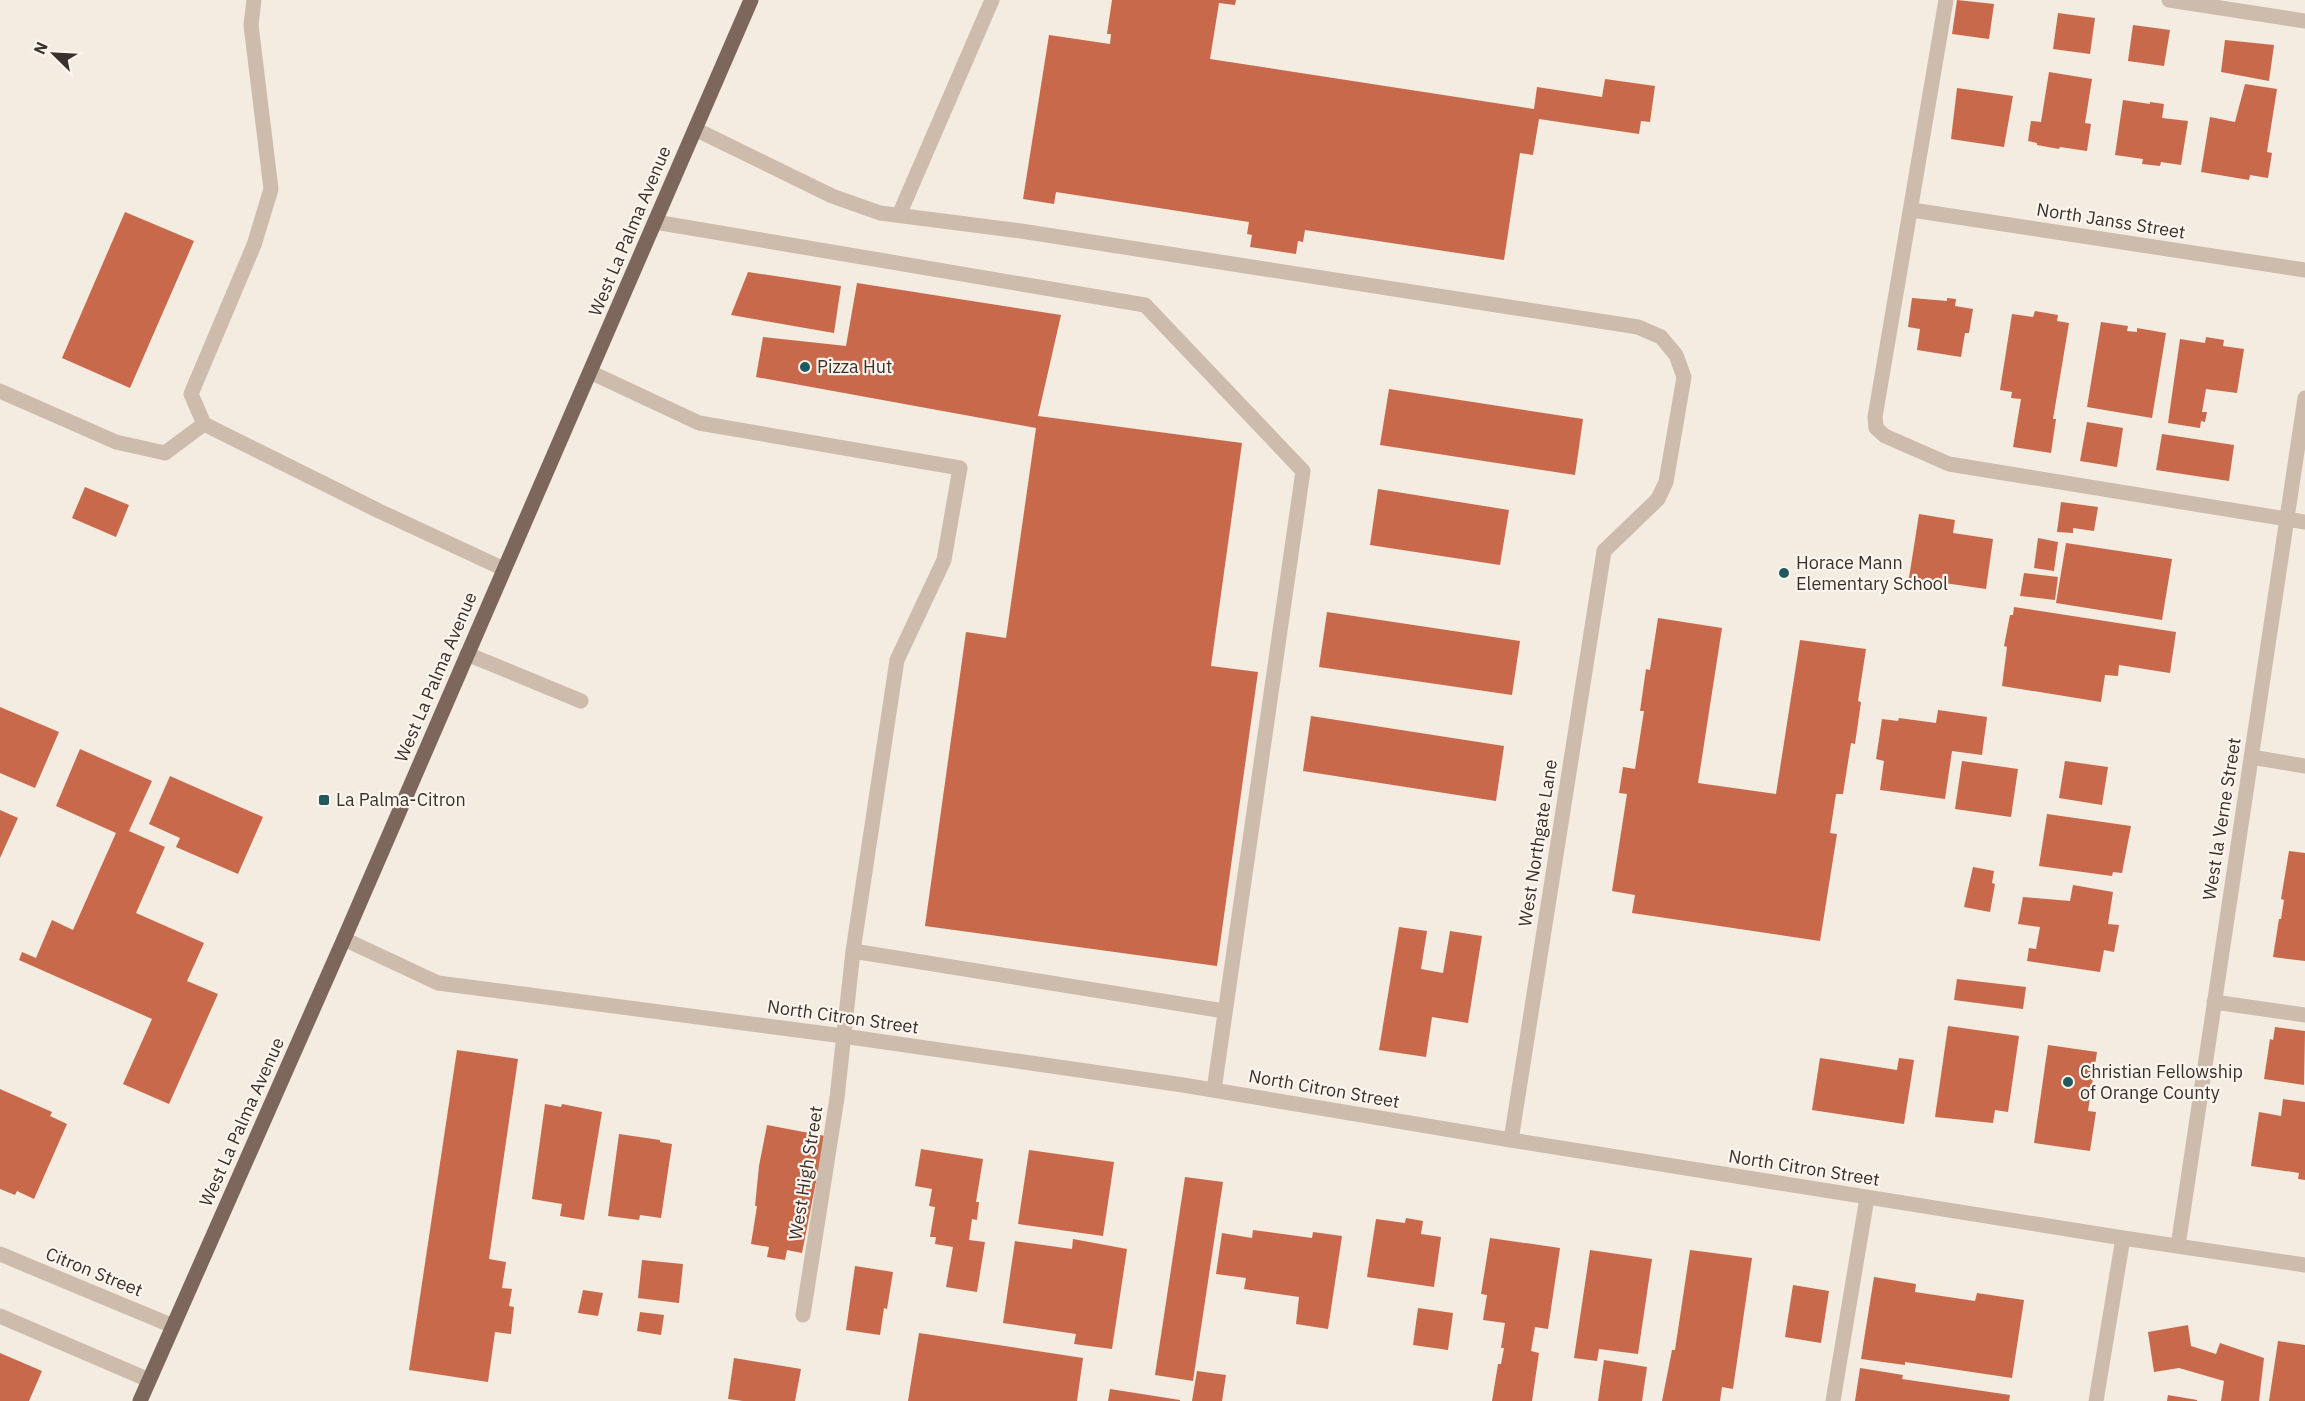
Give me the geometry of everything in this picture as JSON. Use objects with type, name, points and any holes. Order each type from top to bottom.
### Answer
[{"type":"main road","name":"West La Palma Avenue","points":[[140,1401],[344,939],[751,0]]},
{"type":"street","points":[[254,0],[251,25],[271,189],[254,245],[191,394],[204,424],[380,511],[504,568]]},
{"type":"street","points":[[695,129],[832,196],[880,213],[899,215],[992,0]]},
{"type":"street","points":[[1946,0],[1875,417],[1876,428],[1885,436],[1949,464],[2305,522]]},
{"type":"street","points":[[2169,0],[2305,21]]},
{"type":"street","name":"North Janss Street","points":[[1912,210],[2305,270]]},
{"type":"street","name":"West Northgate Lane","points":[[899,215],[1021,231],[1638,327],[1661,337],[1676,355],[1683,377],[1666,482],[1658,499],[1604,551],[1511,1140]]},
{"type":"street","points":[[654,222],[1145,304],[1304,471],[1214,1090]]},
{"type":"street","name":"West High Street","points":[[590,372],[699,423],[960,468],[944,560],[897,660],[853,951],[837,1098],[803,1315]]},
{"type":"street","points":[[0,391],[116,442],[165,453],[204,424]]},
{"type":"street","name":"West la Verne Street","points":[[2178,1246],[2305,398]]},
{"type":"street","points":[[467,654],[581,701]]},
{"type":"street","points":[[2251,757],[2305,766]]},
{"type":"street","name":"North Citron Street","points":[[344,939],[438,983],[843,1036],[1214,1090],[1867,1198],[2305,1265]]},
{"type":"street","points":[[853,951],[1224,1011]]},
{"type":"street","points":[[2214,1002],[2305,1015]]},
{"type":"street","points":[[1833,1401],[1867,1198]]},
{"type":"street","points":[[2096,1401],[2123,1238]]},
{"type":"street","name":"Citron Street","points":[[0,1254],[173,1326]]},
{"type":"street","points":[[0,1316],[149,1380]]},
{"type":"building","points":[[1112,0],[1236,0],[1235,5],[1219,3],[1210,59],[1534,109],[1537,87],[1602,97],[1605,79],[1655,86],[1650,122],[1641,121],[1639,134],[1539,119],[1533,155],[1520,153],[1504,260],[1305,230],[1303,242],[1298,241],[1296,254],[1250,247],[1252,235],[1247,234],[1249,222],[1056,192],[1054,204],[1023,199],[1049,35],[1110,44],[1111,34],[1107,34]]},
{"type":"building","points":[[1957,0],[1994,4],[1989,39],[1952,34]]},
{"type":"building","points":[[2058,13],[2095,18],[2090,54],[2053,49]]},
{"type":"building","points":[[2133,25],[2170,30],[2164,66],[2128,61]]},
{"type":"building","points":[[2225,40],[2274,45],[2269,81],[2221,72]]},
{"type":"building","points":[[2049,72],[2092,79],[2085,123],[2091,124],[2087,151],[2060,147],[2059,149],[2028,141],[2031,121],[2041,122]]},
{"type":"building","points":[[2245,84],[2277,89],[2267,152],[2272,153],[2268,178],[2250,175],[2249,180],[2201,172],[2210,117],[2235,122]]},
{"type":"building","points":[[1957,88],[2013,96],[2004,147],[1951,139]]},
{"type":"building","points":[[2123,100],[2164,104],[2162,118],[2188,121],[2181,165],[2161,162],[2160,166],[2142,164],[2143,159],[2115,155]]},
{"type":"building","points":[[125,212],[194,241],[130,388],[62,358]]},
{"type":"building","points":[[748,272],[841,286],[834,333],[731,315]]},
{"type":"building","points":[[857,283],[1061,315],[1038,416],[1242,443],[1211,666],[1258,672],[1217,966],[925,926],[966,632],[1006,638],[1036,428],[756,377],[763,337],[846,346]]},
{"type":"building","points":[[1912,298],[1947,301],[1947,298],[1956,299],[1955,306],[1973,309],[1969,333],[1965,333],[1961,357],[1917,350],[1920,329],[1908,327]]},
{"type":"building","points":[[2035,311],[2058,315],[2057,321],[2069,323],[2053,419],[2056,419],[2051,453],[2013,447],[2021,399],[2011,398],[2012,392],[2000,390],[2012,314],[2033,317]]},
{"type":"building","points":[[2101,322],[2128,326],[2127,331],[2137,332],[2137,328],[2166,333],[2152,418],[2087,407]]},
{"type":"building","points":[[2206,337],[2224,340],[2223,346],[2244,349],[2237,393],[2206,389],[2202,412],[2207,412],[2205,422],[2201,421],[2200,428],[2168,423],[2180,339],[2205,343]]},
{"type":"building","points":[[1389,389],[1583,419],[1575,475],[1380,445]]},
{"type":"building","points":[[2087,422],[2123,428],[2117,467],[2080,461]]},
{"type":"building","points":[[2162,434],[2234,445],[2229,481],[2156,470]]},
{"type":"building","points":[[85,487],[129,505],[116,537],[72,518]]},
{"type":"building","points":[[1378,489],[1509,510],[1500,565],[1370,545]]},
{"type":"building","points":[[2061,502],[2098,507],[2094,531],[2073,528],[2073,533],[2057,532]]},
{"type":"building","points":[[1919,514],[1955,520],[1953,533],[1993,539],[1986,589],[1909,578]]},
{"type":"building","points":[[2038,538],[2058,542],[2054,571],[2034,568]]},
{"type":"building","points":[[2066,543],[2172,559],[2162,620],[2056,603]]},
{"type":"building","points":[[2024,573],[2058,577],[2055,600],[2020,596]]},
{"type":"building","points":[[2014,607],[2176,632],[2170,673],[2119,665],[2118,676],[2105,675],[2101,702],[2002,686],[2007,647],[2004,646],[2010,615],[2013,615]]},
{"type":"building","points":[[1327,612],[1520,641],[1512,695],[1319,667]]},
{"type":"building","points":[[1658,618],[1722,628],[1698,783],[1776,794],[1800,640],[1866,649],[1858,701],[1861,702],[1855,744],[1851,743],[1843,794],[1836,794],[1830,833],[1837,834],[1820,941],[1632,913],[1635,895],[1612,891],[1627,794],[1619,793],[1623,767],[1635,769],[1644,711],[1640,711],[1646,669],[1650,670]]},
{"type":"building","points":[[0,707],[59,732],[35,788],[0,773]]},
{"type":"building","points":[[1938,710],[1987,717],[1982,755],[1952,751],[1945,799],[1880,790],[1884,761],[1876,759],[1882,719],[1898,721],[1899,718],[1936,723]]},
{"type":"building","points":[[1311,716],[1504,746],[1496,801],[1303,771]]},
{"type":"building","points":[[80,749],[152,781],[129,831],[165,847],[136,913],[204,943],[187,981],[218,994],[169,1104],[123,1084],[152,1019],[19,960],[22,952],[36,958],[52,920],[73,930],[116,833],[56,806]]},
{"type":"building","points":[[1962,761],[2018,769],[2011,817],[1955,809]]},
{"type":"building","points":[[2065,761],[2108,767],[2102,805],[2059,798]]},
{"type":"building","points":[[170,776],[263,817],[238,874],[176,847],[180,838],[149,824]]},
{"type":"building","points":[[0,810],[18,818],[0,858]]},
{"type":"building","points":[[2047,814],[2131,826],[2122,873],[2113,872],[2112,876],[2039,866]]},
{"type":"building","points":[[2289,851],[2305,853],[2305,961],[2273,957],[2284,900],[2281,899]]},
{"type":"building","points":[[1973,867],[1994,871],[1992,883],[1995,884],[1990,912],[1964,907]]},
{"type":"building","points":[[2073,885],[2113,892],[2108,924],[2119,925],[2114,952],[2104,950],[2100,972],[2027,961],[2029,948],[2036,949],[2040,927],[2018,924],[2023,897],[2070,901]]},
{"type":"building","points":[[1399,927],[1427,931],[1421,969],[1443,973],[1450,931],[1482,936],[1468,1023],[1432,1017],[1426,1057],[1379,1050]]},
{"type":"building","points":[[1957,979],[2026,987],[2023,1009],[1954,1000]]},
{"type":"building","points":[[1948,1026],[2019,1036],[2008,1112],[1995,1110],[1993,1123],[1935,1117]]},
{"type":"building","points":[[2275,1027],[2305,1031],[2304,1085],[2264,1079],[2270,1039],[2273,1040]]},
{"type":"building","name":"Christian Fellowship of Orange County","points":[[2048,1045],[2097,1052],[2088,1111],[2096,1112],[2090,1151],[2034,1143]]},
{"type":"building","points":[[457,1050],[518,1059],[489,1259],[506,1262],[502,1288],[512,1289],[509,1306],[514,1307],[511,1334],[495,1332],[488,1382],[409,1370]]},
{"type":"building","points":[[1820,1058],[1897,1070],[1899,1058],[1914,1060],[1904,1124],[1812,1110]]},
{"type":"building","points":[[0,1089],[52,1112],[50,1116],[67,1124],[34,1199],[17,1191],[15,1195],[0,1189]]},
{"type":"building","points":[[2283,1099],[2305,1102],[2305,1180],[2298,1179],[2299,1173],[2251,1166],[2259,1112],[2281,1116]]},
{"type":"building","points":[[545,1104],[561,1107],[562,1104],[602,1112],[584,1220],[560,1216],[562,1204],[532,1199]]},
{"type":"building","points":[[767,1125],[825,1136],[802,1253],[787,1250],[785,1260],[767,1257],[769,1247],[751,1244],[757,1206],[755,1206],[759,1166]]},
{"type":"building","points":[[619,1134],[672,1144],[661,1218],[640,1215],[639,1220],[608,1216]]},
{"type":"building","points":[[921,1149],[983,1159],[976,1202],[979,1202],[977,1220],[972,1219],[969,1240],[985,1242],[977,1292],[946,1287],[953,1247],[935,1244],[936,1237],[930,1237],[935,1207],[929,1206],[932,1189],[915,1186]]},
{"type":"building","points":[[1029,1150],[1114,1162],[1103,1236],[1018,1224]]},
{"type":"building","points":[[1185,1177],[1223,1182],[1193,1381],[1155,1375]]},
{"type":"building","points":[[1406,1218],[1423,1221],[1421,1234],[1441,1237],[1434,1287],[1367,1277],[1376,1219],[1405,1223]]},
{"type":"building","points":[[1253,1230],[1312,1238],[1313,1232],[1342,1236],[1328,1329],[1296,1324],[1299,1297],[1244,1289],[1246,1278],[1216,1274],[1222,1233],[1252,1238]]},
{"type":"building","points":[[1490,1238],[1560,1248],[1548,1329],[1535,1327],[1531,1351],[1539,1353],[1532,1401],[1492,1401],[1498,1364],[1501,1364],[1504,1348],[1501,1348],[1505,1323],[1483,1320],[1487,1295],[1481,1294]]},
{"type":"building","points":[[1073,1239],[1127,1249],[1112,1349],[1074,1344],[1076,1334],[1003,1323],[1015,1241],[1072,1249]]},
{"type":"building","points":[[1590,1250],[1652,1259],[1638,1354],[1599,1349],[1597,1361],[1574,1358]]},
{"type":"building","points":[[1690,1250],[1752,1258],[1733,1389],[1722,1387],[1720,1401],[1662,1401],[1672,1350],[1675,1350]]},
{"type":"building","points":[[642,1260],[683,1264],[679,1303],[638,1298]]},
{"type":"building","points":[[855,1266],[893,1272],[880,1335],[846,1330]]},
{"type":"building","points":[[1874,1277],[1916,1284],[1915,1292],[1975,1301],[1977,1293],[2024,1300],[2012,1378],[1905,1362],[1905,1365],[1861,1359]]},
{"type":"building","points":[[1793,1285],[1829,1291],[1821,1343],[1785,1337]]},
{"type":"building","points":[[583,1290],[603,1293],[598,1316],[578,1313]]},
{"type":"building","points":[[1418,1308],[1453,1313],[1448,1350],[1413,1345]]},
{"type":"building","points":[[640,1312],[664,1315],[661,1335],[637,1331]]},
{"type":"building","points":[[2188,1325],[2191,1346],[2216,1354],[2220,1343],[2264,1358],[2259,1401],[2221,1401],[2224,1381],[2179,1368],[2154,1372],[2148,1332]]},
{"type":"building","points":[[919,1333],[1083,1358],[1077,1401],[908,1401]]},
{"type":"building","points":[[2278,1341],[2305,1345],[2305,1401],[2269,1401]]},
{"type":"building","points":[[0,1353],[42,1371],[29,1401],[0,1401]]},
{"type":"building","points":[[734,1358],[801,1369],[795,1401],[728,1399]]},
{"type":"building","points":[[1604,1360],[1647,1367],[1642,1401],[1598,1401]]},
{"type":"building","points":[[1860,1368],[1903,1375],[1902,1379],[2010,1395],[2009,1401],[1855,1401]]},
{"type":"building","points":[[1197,1371],[1226,1375],[1222,1401],[1192,1401]]},
{"type":"building","points":[[1110,1389],[1180,1400],[1180,1401],[1108,1401]]},
{"type":"building","points":[[2168,1395],[2197,1400],[2197,1401],[2167,1401]]},
{"type":"place","name":"Pizza Hut","points":[[805,367]]},
{"type":"place","name":"Horace Mann Elementary School","points":[[1784,573]]},
{"type":"place","name":"La Palma-Citron","points":[[324,800]]},
{"type":"place","name":"Christian Fellowship of Orange County","points":[[2068,1082]]}]
